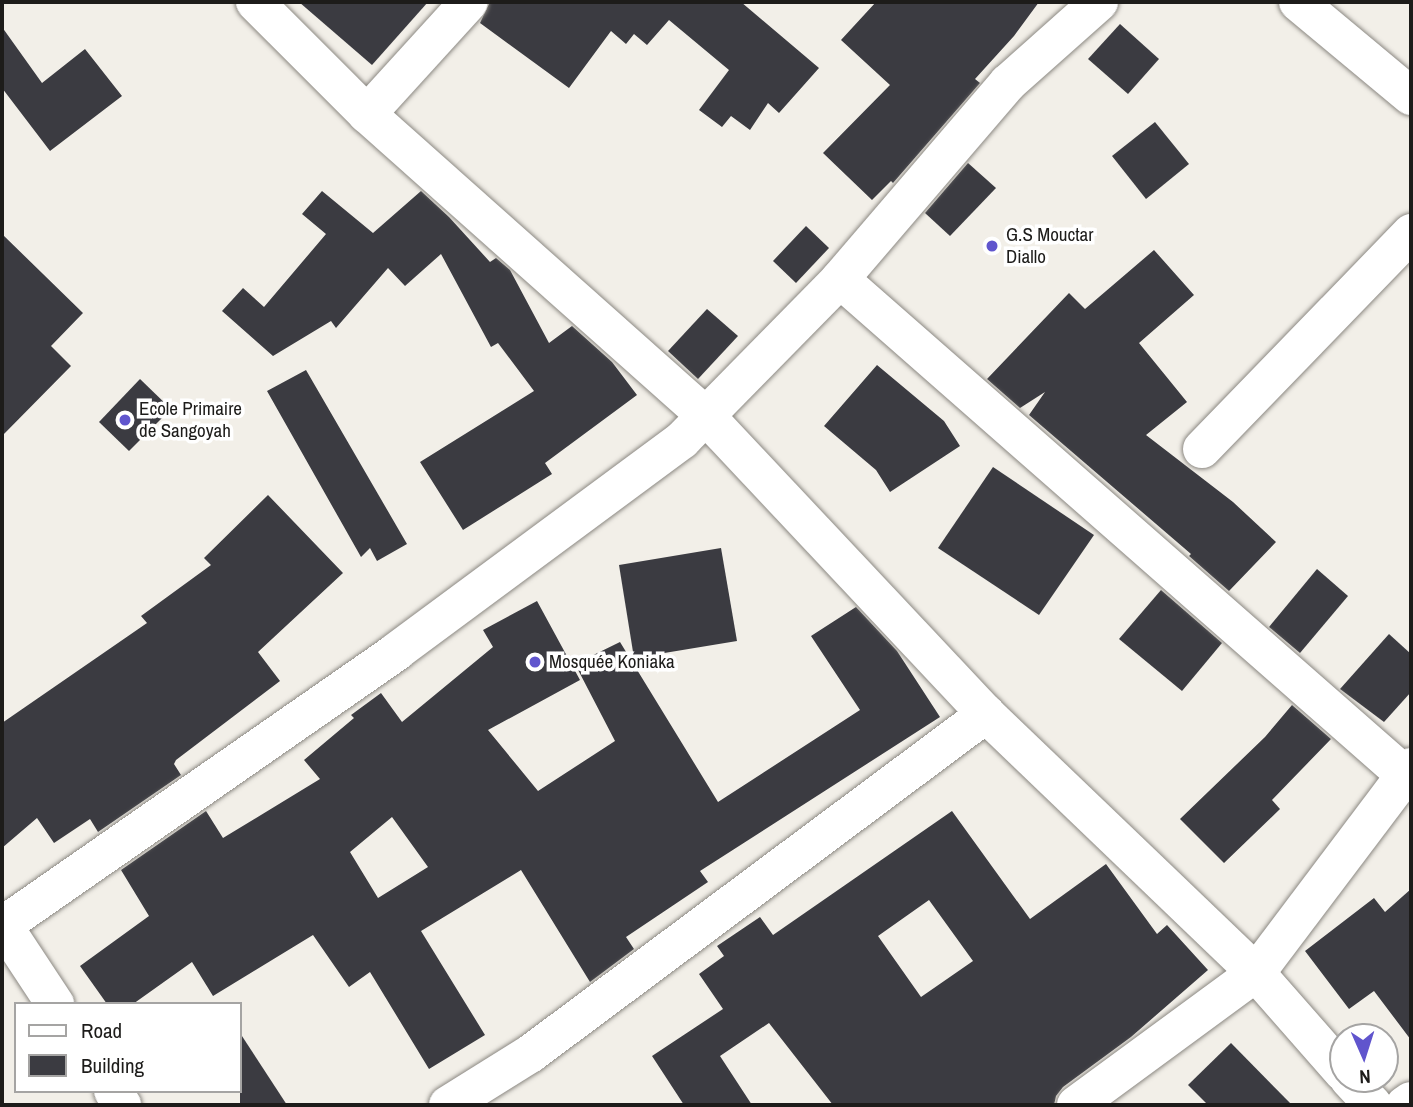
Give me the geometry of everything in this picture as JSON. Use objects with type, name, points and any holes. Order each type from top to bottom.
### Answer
[{"type":"street","points":[[255,2],[367,114],[706,416],[986,714],[1256,973],[1329,1056]]},
{"type":"street","points":[[367,114],[469,2]]},
{"type":"street","points":[[54,1002],[2,926],[397,652],[682,440],[840,279],[1009,83],[1098,2]]},
{"type":"street","points":[[1298,2],[1411,96]]},
{"type":"street","points":[[1202,449],[1411,233]]},
{"type":"street","points":[[840,279],[1408,771],[1256,973],[1076,1105]]},
{"type":"street","points":[[448,1105],[530,1054],[986,714]]},
{"type":"street","points":[[1405,1105],[1411,1101]]},
{"type":"building","points":[[299,2],[428,2],[372,65]]},
{"type":"building","points":[[490,2],[741,2],[819,68],[779,113],[768,103],[750,130],[731,116],[722,127],[699,110],[729,70],[669,20],[647,45],[634,34],[626,44],[611,31],[569,88],[480,23]]},
{"type":"building","points":[[876,2],[1039,2],[1014,36],[975,79],[980,83],[893,183],[891,181],[872,200],[823,153],[890,85],[841,40]]},
{"type":"building","points":[[1120,24],[1159,59],[1128,94],[1088,59]]},
{"type":"building","points":[[2,27],[42,83],[85,49],[122,96],[50,151],[2,88]]},
{"type":"building","points":[[1155,122],[1189,164],[1146,199],[1112,156]]},
{"type":"building","points":[[968,163],[996,188],[950,236],[925,213]]},
{"type":"building","points":[[322,191],[373,233],[421,191],[490,262],[496,258],[510,270],[549,343],[572,326],[612,362],[637,395],[545,463],[552,474],[463,530],[420,462],[534,391],[498,343],[491,347],[441,254],[405,286],[388,268],[336,328],[331,321],[273,356],[222,311],[243,288],[264,307],[326,234],[302,214]]},
{"type":"building","points":[[806,226],[829,248],[796,283],[773,261]]},
{"type":"building","points":[[2,234],[83,313],[51,346],[71,366],[2,436]]},
{"type":"building","points":[[1154,250],[1194,295],[1139,343],[1187,402],[1146,435],[1233,502],[1276,542],[1229,591],[1189,556],[1191,554],[1029,415],[1045,392],[1020,408],[987,379],[1069,293],[1085,309]]},
{"type":"building","points":[[707,309],[738,336],[698,379],[668,351]]},
{"type":"building","points":[[877,365],[944,421],[960,446],[890,492],[876,470],[824,426]]},
{"type":"building","points":[[306,370],[407,544],[377,561],[370,548],[361,557],[267,391]]},
{"type":"building","points":[[140,379],[171,409],[129,451],[99,422]]},
{"type":"building","points":[[993,467],[1094,535],[1039,615],[938,548]]},
{"type":"building","points":[[268,495],[343,573],[258,652],[280,681],[176,760],[174,764],[181,775],[98,832],[90,819],[54,843],[37,818],[2,848],[2,723],[147,623],[141,616],[211,565],[204,558]]},
{"type":"building","points":[[721,548],[737,641],[634,658],[619,565]]},
{"type":"building","points":[[1317,569],[1348,596],[1300,653],[1269,627]]},
{"type":"building","points":[[1161,590],[1222,643],[1182,691],[1119,639]]},
{"type":"building","points":[[537,601],[580,680],[488,730],[538,791],[615,741],[575,664],[620,642],[718,802],[860,710],[811,636],[856,607],[897,651],[940,717],[700,871],[708,882],[626,937],[634,949],[590,982],[521,870],[421,931],[485,1035],[429,1069],[370,972],[349,987],[313,935],[213,996],[192,962],[136,1002],[106,1002],[80,966],[149,916],[121,870],[206,811],[223,838],[320,779],[304,760],[354,718],[351,715],[381,693],[402,722],[493,647],[483,630]],"holes":[[[392,817],[428,867],[378,898],[350,852]]]},
{"type":"building","points":[[1389,634],[1411,654],[1411,692],[1384,722],[1340,689]]},
{"type":"building","points":[[1292,705],[1331,739],[1272,800],[1280,809],[1224,863],[1180,819],[1265,737]]},
{"type":"building","points":[[952,811],[1030,919],[1106,864],[1157,934],[1167,925],[1208,970],[1131,1037],[1063,1087],[1056,1096],[1054,1105],[833,1105],[769,1023],[720,1056],[752,1105],[684,1105],[652,1056],[723,1009],[699,974],[724,956],[717,946],[760,917],[773,935]],"holes":[[[929,900],[973,961],[921,997],[878,936]]]},
{"type":"building","points":[[1411,889],[1411,1040],[1374,991],[1349,1009],[1305,951],[1374,898],[1385,912]]},
{"type":"building","points":[[242,1036],[287,1105],[240,1105],[242,1093]]},
{"type":"building","points":[[1231,1043],[1292,1105],[1208,1105],[1188,1085]]},
{"type":"place","name":"G.S Mouctar Diallo","points":[[992,246]]},
{"type":"place","name":"Ecole Primaire de Sangoyah","points":[[125,420]]},
{"type":"place","name":"Mosquée Koniaka","points":[[535,662]]}]
